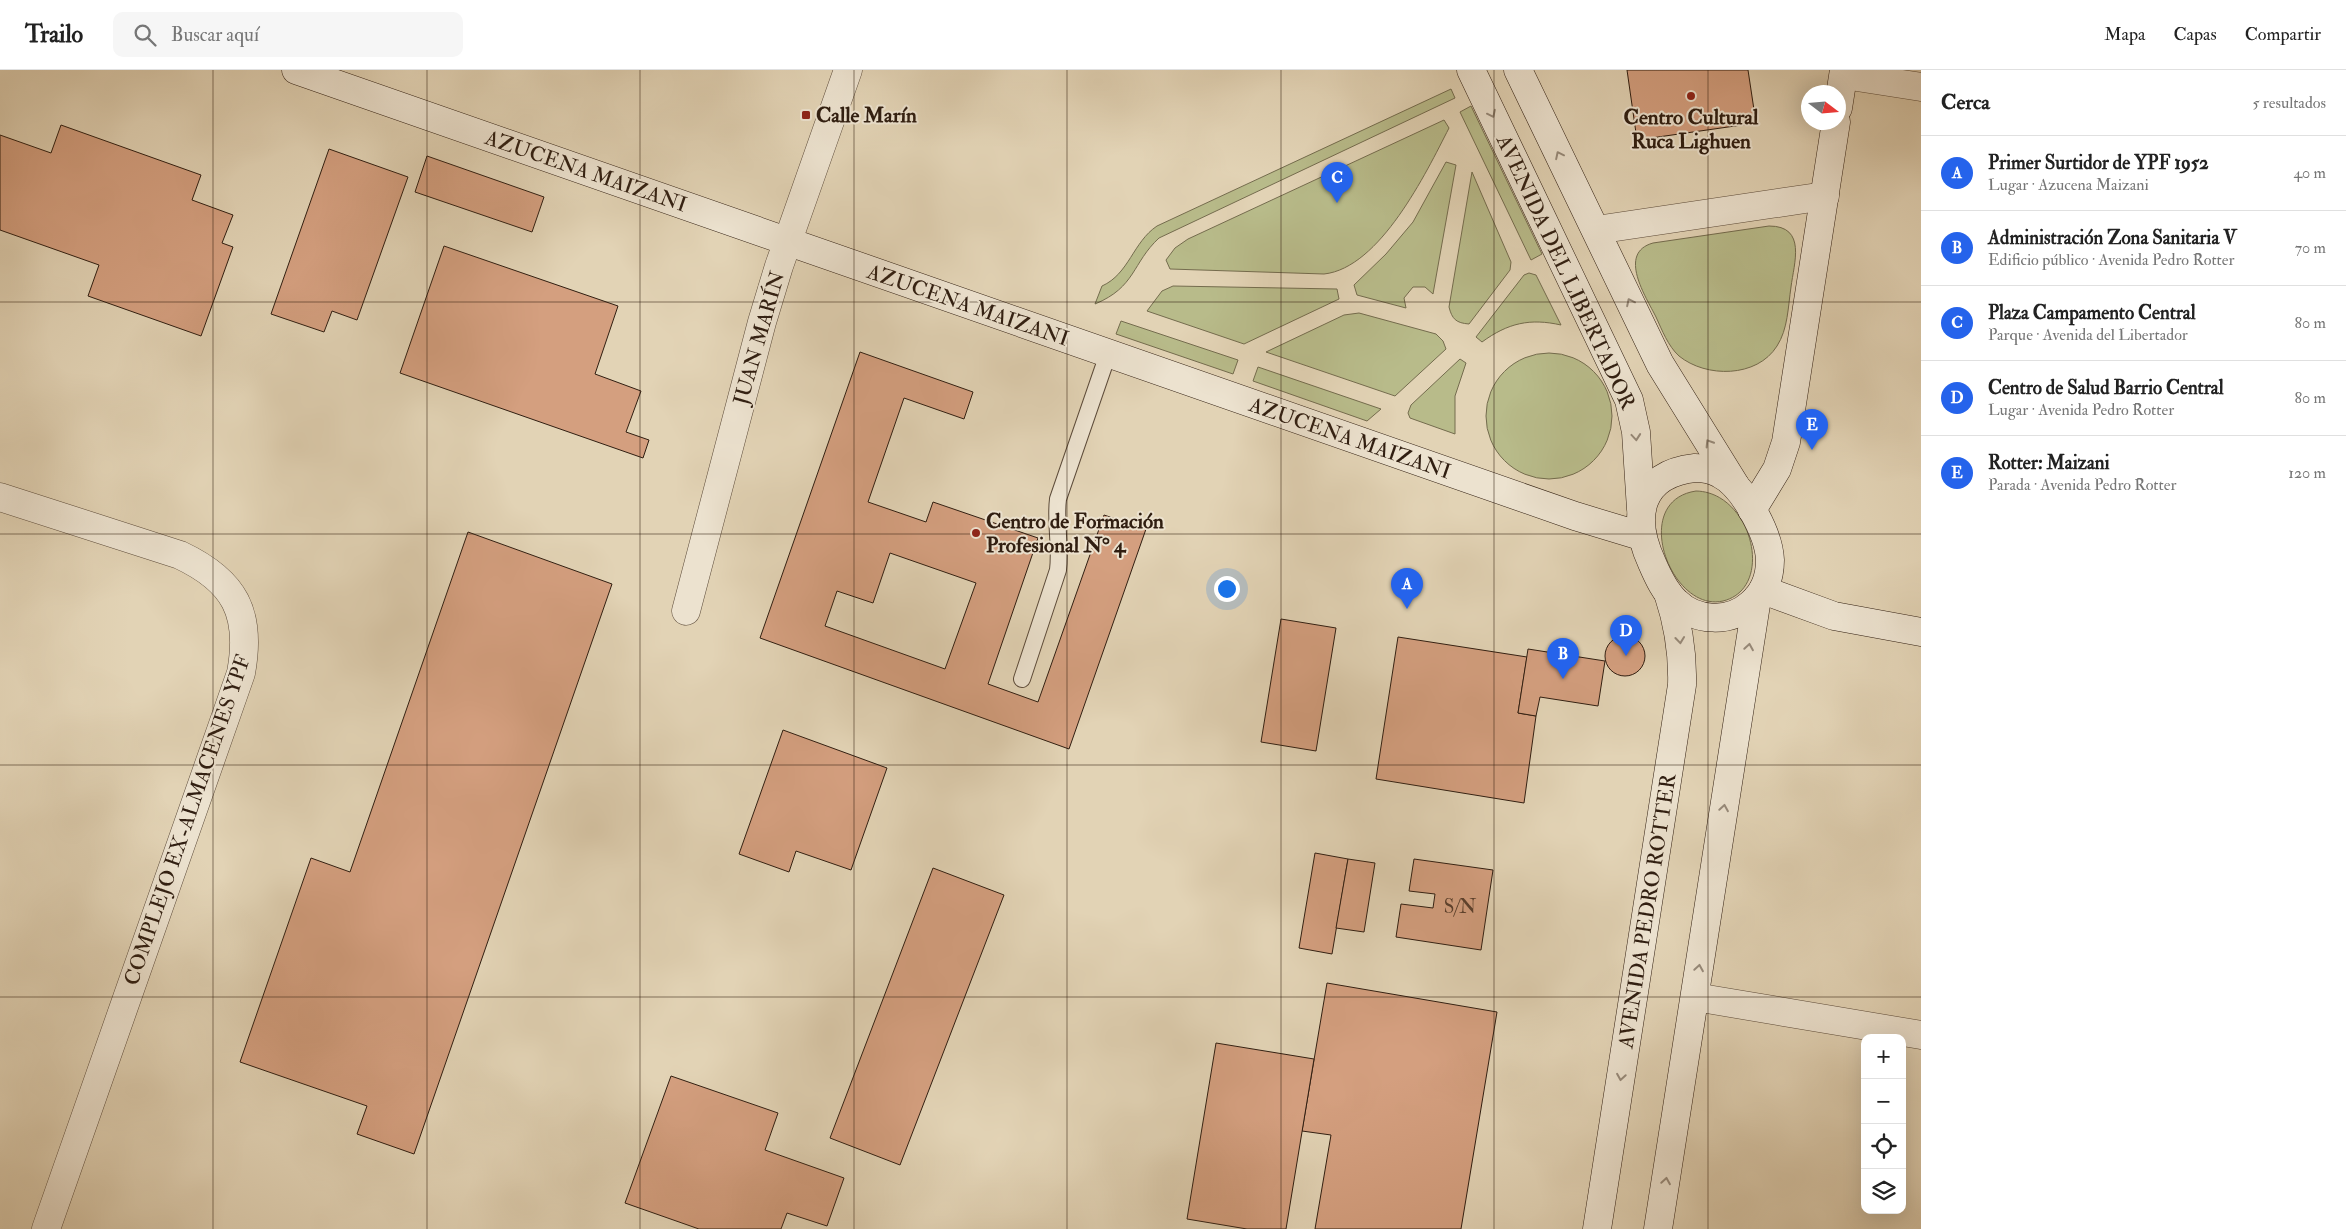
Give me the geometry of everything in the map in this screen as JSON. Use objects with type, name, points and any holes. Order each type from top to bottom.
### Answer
[{"type":"main road","name":"JUAN MARÍN","points":[[686,611],[754,350],[788,242],[848,70]]},
{"type":"main road","name":"AVENIDA DEL LIBERTADOR","points":[[1471,70],[1629,400],[1636,432],[1641,536],[1654,569],[1668,593],[1683,608],[1712,618],[1732,615],[1750,605],[1760,594],[1769,570],[1769,550],[1752,510],[1660,364],[1518,70]]},
{"type":"main road","name":"AZUCENA MAIZANI","points":[[304,71],[1591,522],[1641,536]]},
{"type":"main road","points":[[1844,73],[1921,87]]},
{"type":"main road","points":[[1752,510],[1776,469],[1786,442],[1835,130]]},
{"type":"main road","points":[[1596,230],[1825,196]]},
{"type":"main road","name":"AVENIDA DEL LIBERTADOR","points":[[1641,509],[1654,485],[1677,471],[1703,468],[1720,474],[1735,485]]},
{"type":"main road","name":"COMPLEJO EX-ALMACENES YPF","points":[[0,497],[180,555],[202,565],[221,580],[235,599],[244,623],[246,648],[241,673],[46,1229]]},
{"type":"main road","name":"AVENIDA PEDRO ROTTER","points":[[1597,1229],[1682,685],[1679,630],[1668,593]]},
{"type":"main road","points":[[1658,1229],[1760,594],[1834,616],[1921,632]]},
{"type":"main road","points":[[1695,997],[1921,1035]]},
{"type":"lane","points":[[1022,679],[1058,570],[1059,543],[1056,513],[1058,499],[1108,354]]},
{"type":"green space","points":[[1451,89],[1455,98],[1159,238],[1143,256],[1126,282],[1118,290],[1095,304],[1102,286],[1119,274],[1142,240],[1157,226]]},
{"type":"green space","points":[[1471,106],[1542,254],[1531,260],[1460,112]]},
{"type":"green space","points":[[1444,120],[1449,128],[1428,169],[1399,216],[1364,255],[1345,268],[1324,274],[1170,269],[1166,260],[1175,248],[1188,239]]},
{"type":"green space","points":[[1446,162],[1456,165],[1433,294],[1425,287],[1413,287],[1404,298],[1406,308],[1357,295],[1354,285],[1386,254],[1413,222]]},
{"type":"green space","points":[[1472,172],[1511,262],[1510,270],[1469,324],[1455,320],[1449,307]]},
{"type":"green space","points":[[1769,226],[1781,228],[1789,232],[1795,248],[1787,318],[1777,346],[1768,357],[1744,369],[1717,371],[1690,363],[1679,356],[1668,343],[1637,276],[1635,266],[1637,256],[1642,248],[1653,243]]},
{"type":"green space","points":[[1529,273],[1536,275],[1561,325],[1529,322],[1510,326],[1482,342],[1476,337],[1524,275]]},
{"type":"green space","points":[[1173,286],[1337,289],[1339,299],[1244,344],[1147,311],[1162,291]]},
{"type":"green space","points":[[1359,313],[1436,334],[1443,341],[1446,349],[1395,396],[1266,352],[1344,315]]},
{"type":"green space","points":[[1121,321],[1238,360],[1233,374],[1116,334]]},
{"type":"green space","points":[[1549,353],[1573,358],[1584,363],[1594,371],[1602,381],[1607,392],[1612,416],[1607,440],[1602,451],[1594,461],[1584,469],[1573,474],[1549,479],[1525,474],[1514,469],[1504,461],[1496,451],[1491,440],[1486,416],[1491,392],[1496,381],[1504,371],[1514,363],[1525,358]]},
{"type":"green space","points":[[1460,359],[1466,363],[1455,396],[1455,434],[1410,418],[1408,413],[1411,405]]},
{"type":"green space","points":[[1258,367],[1381,409],[1367,421],[1253,381]]},
{"type":"green space","points":[[1696,491],[1715,495],[1731,507],[1743,523],[1750,542],[1753,561],[1749,578],[1739,593],[1723,601],[1704,600],[1687,590],[1674,574],[1665,554],[1661,533],[1665,514],[1676,499]]},
{"type":"building","name":"Centro Cultural Ruca Lighuen","points":[[1627,70],[1748,70],[1756,123],[1637,140]]},
{"type":"building","points":[[61,125],[201,175],[192,200],[233,215],[222,243],[233,247],[201,336],[88,296],[99,265],[0,230],[0,135],[51,153]]},
{"type":"building","points":[[329,149],[408,177],[357,320],[332,311],[324,332],[271,314]]},
{"type":"building","points":[[427,156],[544,197],[532,232],[415,192]]},
{"type":"building","points":[[444,246],[618,306],[595,374],[641,391],[626,432],[649,440],[643,458],[400,373]]},
{"type":"building","points":[[860,352],[973,392],[964,419],[904,398],[868,502],[926,522],[933,502],[1038,538],[988,684],[1038,702],[1104,515],[1146,529],[1069,749],[760,638]],"holes":[[[890,553],[976,583],[945,669],[825,626],[837,591],[873,603]]]},
{"type":"building","points":[[468,532],[612,584],[414,1154],[357,1134],[367,1106],[240,1062],[311,858],[350,872]]},
{"type":"building","points":[[1281,619],[1336,628],[1316,751],[1261,742]]},
{"type":"building","points":[[1629,636],[1636,639],[1642,645],[1645,656],[1644,664],[1636,673],[1629,676],[1621,676],[1614,673],[1606,664],[1605,652],[1608,645],[1617,637]]},
{"type":"building","points":[[1398,637],[1527,657],[1518,713],[1536,716],[1524,803],[1376,779]]},
{"type":"building","points":[[1528,649],[1605,661],[1598,706],[1540,697],[1536,716],[1518,713]]},
{"type":"building","points":[[783,730],[887,768],[851,870],[796,851],[789,872],[739,854]]},
{"type":"building","points":[[1315,853],[1348,859],[1332,954],[1299,948]]},
{"type":"building","points":[[1348,859],[1375,863],[1364,932],[1336,928]]},
{"type":"building","points":[[1414,859],[1493,870],[1481,950],[1396,937],[1401,904],[1433,908],[1435,894],[1409,891]]},
{"type":"building","points":[[933,868],[1004,895],[900,1165],[830,1138]]},
{"type":"building","points":[[1327,983],[1497,1012],[1461,1229],[1315,1229],[1331,1135],[1302,1131]]},
{"type":"building","points":[[1216,1043],[1314,1059],[1286,1229],[1247,1229],[1187,1219]]},
{"type":"building","points":[[671,1076],[778,1113],[765,1150],[844,1178],[827,1226],[787,1213],[781,1229],[699,1229],[625,1203]]},
{"type":"place","name":"Centro Cultural Ruca Lighuen","points":[[1691,96]]},
{"type":"place","name":"Calle Marín","points":[[806,115]]},
{"type":"place","name":"Plaza Campamento Central","points":[[1337,203]]},
{"type":"place","name":"Rotter: Maizani","points":[[1812,450]]},
{"type":"place","name":"Centro de Formación Profesional N° 4","points":[[976,533]]},
{"type":"place","name":"Primer Surtidor de YPF 1952","points":[[1407,609]]},
{"type":"place","name":"Centro de Salud Barrio Central","points":[[1626,656]]},
{"type":"place","name":"Administración Zona Sanitaria V","points":[[1563,679]]}]
